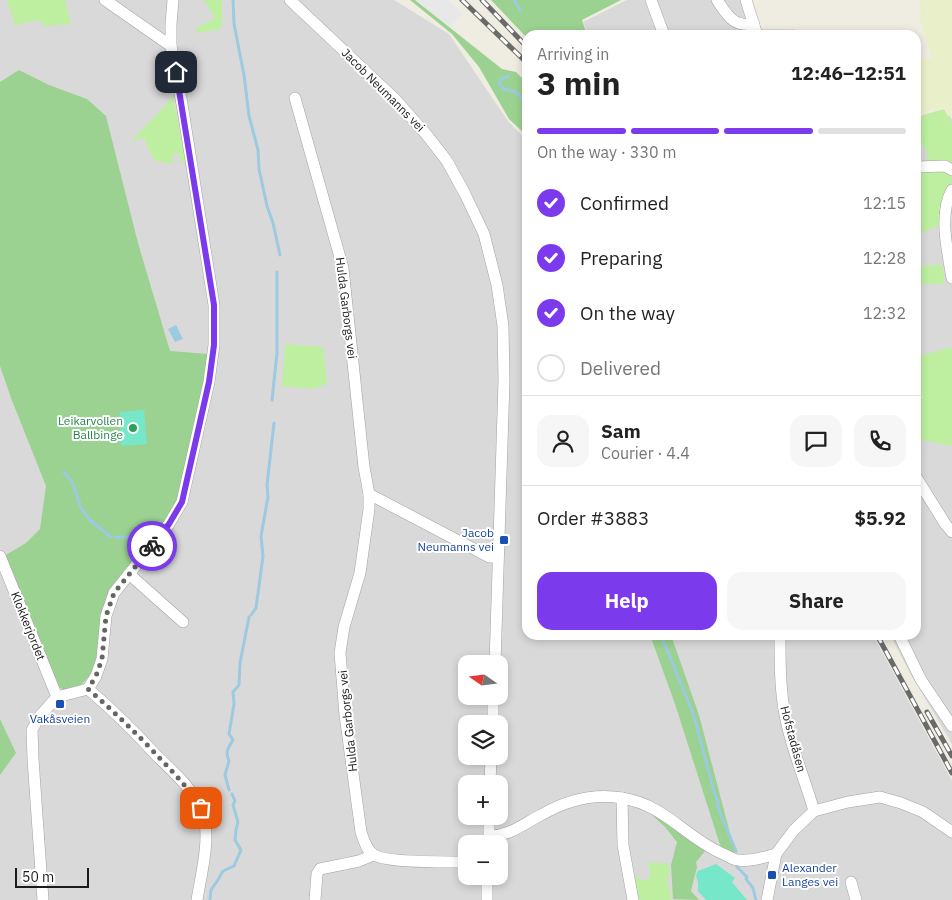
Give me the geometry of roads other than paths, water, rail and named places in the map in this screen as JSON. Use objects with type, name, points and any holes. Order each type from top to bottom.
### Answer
[{"type":"street","points":[[105,0],[171,46]]},
{"type":"street","points":[[43,900],[32,730],[39,717],[57,697],[88,689],[96,676],[102,659],[106,616],[114,593],[169,524],[182,502],[209,382],[214,345],[214,305],[171,46],[173,0]]},
{"type":"street","name":"Jacob Neumanns vei","points":[[290,0],[395,99],[426,134],[447,162],[484,234],[497,285],[503,326],[504,381],[494,655]]},
{"type":"street","points":[[651,0],[662,30]]},
{"type":"street","points":[[717,0],[734,22],[756,30]]},
{"type":"street","points":[[746,0],[756,30]]},
{"type":"street","name":"Hulda Garborgs vei","points":[[295,98],[344,268],[364,467],[369,494],[360,573],[344,627],[340,653],[345,715],[361,832],[368,849],[373,855]]},
{"type":"street","points":[[921,167],[945,166],[952,170]]},
{"type":"street","points":[[952,190],[946,209],[945,226],[952,278]]},
{"type":"street","points":[[921,485],[952,532]]},
{"type":"street","points":[[369,494],[489,557],[498,557]]},
{"type":"street","name":"Klokkerjordet","points":[[0,556],[57,697]]},
{"type":"street","points":[[129,574],[183,622]]},
{"type":"street","name":"Hofstadåsen","points":[[780,640],[780,668],[785,716],[814,810]]},
{"type":"street","points":[[901,640],[921,680],[952,726]]},
{"type":"street","points":[[88,689],[115,712],[175,774],[201,808],[206,837],[197,900]]},
{"type":"street","points":[[502,835],[509,833],[564,803],[592,797],[622,798],[655,808],[671,818],[706,846],[736,860],[749,860],[776,854]]},
{"type":"street","points":[[622,798],[623,845],[633,900]]},
{"type":"street","points":[[767,900],[776,854],[794,830],[814,810],[848,802],[880,798],[901,803],[923,812],[952,832]]},
{"type":"street","points":[[316,900],[316,881],[320,869],[359,861],[373,855],[394,860],[458,862]]},
{"type":"street","points":[[851,882],[856,900]]},
{"type":"street","points":[[487,885],[487,900]]},
{"type":"water","points":[[176,325],[183,339],[175,342],[168,329]]},
{"type":"waterway","points":[[233,0],[234,24],[244,75],[249,116],[258,150],[259,169],[267,206],[280,255]]},
{"type":"waterway","points":[[514,0],[520,10]]},
{"type":"waterway","points":[[508,76],[501,79],[499,84],[504,89],[515,92],[522,97]]},
{"type":"waterway","points":[[272,400],[277,353],[277,272]]},
{"type":"waterway","points":[[251,615],[256,608],[263,556],[261,536],[268,497],[267,485],[274,423]]},
{"type":"waterway","points":[[64,472],[73,484]]},
{"type":"waterway","points":[[74,487],[81,508],[90,520],[111,537]]},
{"type":"waterway","points":[[116,537],[126,537],[143,548]]},
{"type":"waterway","points":[[229,790],[225,775],[229,761],[228,750],[233,740],[229,734],[234,704],[233,692],[239,685],[240,663],[249,617]]},
{"type":"waterway","points":[[663,640],[694,716],[718,801],[718,808],[736,851]]},
{"type":"waterway","points":[[232,794],[238,822],[236,830]]},
{"type":"waterway","points":[[216,883],[223,871],[234,866],[241,850],[235,840],[236,831]]},
{"type":"waterway","points":[[737,863],[737,867],[747,877],[746,879],[753,888],[756,900]]},
{"type":"waterway","points":[[210,900],[211,890],[215,884]]},
{"type":"railway","points":[[462,0],[522,58]]},
{"type":"railway","points":[[482,0],[522,42]]},
{"type":"railway","points":[[880,640],[952,773]]},
{"type":"railway","points":[[927,712],[952,756]]},
{"type":"place","name":"Leikarvollen Ballbinge","points":[[133,428]]},
{"type":"place","name":"Jacob Neumanns vei","points":[[504,540]]},
{"type":"place","name":"Vakåsveien","points":[[60,704]]},
{"type":"place","name":"Alexander Langes vei","points":[[772,875]]}]
